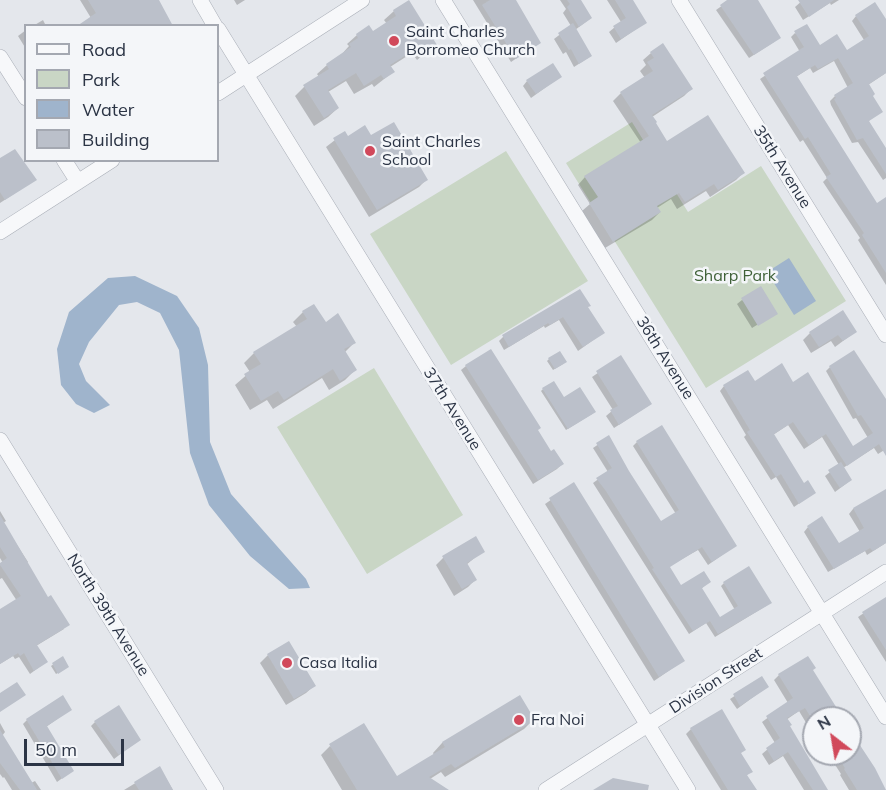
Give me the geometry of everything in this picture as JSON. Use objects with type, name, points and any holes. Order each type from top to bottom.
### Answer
[{"type":"street","name":"37th Avenue","points":[[200,0],[214,24]]},
{"type":"street","points":[[219,92],[362,0]]},
{"type":"street","name":"36th Avenue","points":[[443,0],[886,717]]},
{"type":"street","name":"35th Avenue","points":[[679,0],[886,334]]},
{"type":"street","name":"37th Avenue","points":[[219,32],[687,790]]},
{"type":"street","points":[[0,57],[24,95]]},
{"type":"street","points":[[65,162],[78,182]]},
{"type":"street","points":[[0,232],[109,162]]},
{"type":"street","name":"North 39th Avenue","points":[[0,440],[216,790]]},
{"type":"street","name":"Division Street","points":[[546,790],[886,572]]},
{"type":"green space","name":"Sharp Park","points":[[632,122],[688,212],[761,166],[846,301],[706,388],[566,163]]},
{"type":"green space","points":[[506,151],[588,281],[451,365],[370,234]]},
{"type":"green space","points":[[374,368],[463,515],[367,574],[277,427]]},
{"type":"water","points":[[789,258],[816,301],[794,315],[767,272]]},
{"type":"water","points":[[135,276],[177,296],[199,328],[208,365],[210,442],[231,494],[306,579],[310,588],[289,589],[250,556],[209,505],[190,453],[179,350],[160,313],[137,302],[119,305],[89,342],[79,364],[86,381],[110,405],[94,413],[76,404],[61,385],[57,349],[69,312],[108,278]]},
{"type":"building","points":[[88,0],[159,0],[172,24],[80,24],[96,13]]},
{"type":"building","name":"Saint Charles Borromeo Church","points":[[409,0],[437,45],[426,51],[422,45],[390,65],[395,72],[384,79],[381,75],[364,86],[356,73],[328,90],[339,108],[324,118],[303,85],[329,69],[326,64],[351,47],[349,44],[358,38],[356,34],[369,25],[373,31],[396,16],[393,10]]},
{"type":"building","points":[[490,0],[516,0],[541,43],[516,59],[482,5]]},
{"type":"building","points":[[567,0],[581,0],[592,18],[579,27],[567,7],[570,4]]},
{"type":"building","points":[[615,0],[633,0],[647,23],[621,39],[613,26],[626,18]]},
{"type":"building","points":[[727,0],[758,0],[781,38],[754,55],[720,5]]},
{"type":"building","points":[[798,0],[834,0],[809,17]]},
{"type":"building","points":[[875,2],[886,19],[886,73],[869,84],[883,112],[869,121],[886,148],[886,174],[863,138],[857,140],[834,99],[836,98],[834,95],[853,83],[838,58],[818,69],[815,65],[797,76],[877,203],[886,197],[886,273],[862,235],[864,233],[826,177],[831,174],[808,137],[805,139],[763,73],[804,47],[794,31],[807,24],[820,45],[837,34],[847,50],[869,36],[855,15]]},
{"type":"building","points":[[573,23],[592,56],[579,64],[558,33]]},
{"type":"building","points":[[663,43],[693,89],[652,115],[667,141],[708,115],[745,173],[718,190],[714,184],[685,202],[679,193],[657,206],[661,212],[613,242],[589,203],[598,197],[584,176],[649,136],[620,92],[653,71],[647,62],[654,58],[650,52]]},
{"type":"building","points":[[553,63],[562,77],[536,94],[526,80]]},
{"type":"building","points":[[394,122],[428,180],[377,210],[333,138],[345,131],[348,136],[365,125],[371,135]]},
{"type":"building","points":[[15,149],[37,180],[5,200],[0,192],[0,158]]},
{"type":"building","points":[[761,286],[778,314],[758,326],[741,298]]},
{"type":"building","points":[[580,289],[591,306],[588,307],[605,333],[583,347],[563,317],[550,325],[548,323],[509,347],[502,335]]},
{"type":"building","points":[[314,304],[326,322],[338,313],[356,343],[344,349],[357,370],[340,381],[333,369],[284,400],[278,391],[261,401],[244,374],[261,364],[253,352],[307,319],[302,311]]},
{"type":"building","points":[[843,310],[857,332],[843,341],[838,335],[819,347],[809,332]]},
{"type":"building","points":[[491,349],[541,428],[538,430],[551,451],[554,449],[564,464],[538,480],[465,365]]},
{"type":"building","points":[[854,350],[886,399],[886,456],[879,444],[847,466],[826,434],[809,445],[793,422],[774,434],[804,483],[808,480],[816,493],[799,504],[781,474],[776,477],[747,432],[750,430],[723,385],[748,370],[755,381],[782,363],[793,382],[808,372],[853,446],[873,433],[861,415],[858,416],[829,366]]},
{"type":"building","points":[[560,351],[567,362],[555,369],[548,358]]},
{"type":"building","points":[[621,355],[652,404],[619,425],[610,410],[618,406],[596,371]]},
{"type":"building","points":[[554,381],[564,397],[580,387],[596,412],[568,429],[542,388]]},
{"type":"building","points":[[662,425],[737,546],[712,562],[702,547],[670,567],[681,585],[704,571],[711,582],[702,588],[720,617],[738,606],[723,582],[749,566],[772,603],[718,634],[710,621],[693,631],[596,478],[612,468],[596,443],[609,435],[661,521],[679,510],[636,441]]},
{"type":"building","points":[[841,462],[852,480],[840,488],[828,470]]},
{"type":"building","points":[[574,482],[685,661],[659,677],[549,498]]},
{"type":"building","points":[[886,489],[886,543],[873,551],[870,548],[834,569],[807,526],[822,516],[839,543],[864,528],[853,508]]},
{"type":"building","points":[[0,515],[48,597],[51,595],[70,625],[37,645],[48,662],[34,671],[24,653],[20,656],[18,653],[0,664],[0,609],[21,596],[0,565],[7,558],[0,547]]},
{"type":"building","points":[[476,536],[485,552],[467,563],[477,580],[462,589],[442,556]]},
{"type":"building","points":[[886,597],[886,650],[862,612]]},
{"type":"building","name":"Casa Italia","points":[[289,641],[316,686],[294,699],[267,654]]},
{"type":"building","points":[[63,656],[69,667],[58,674],[52,663]]},
{"type":"building","points":[[808,656],[816,668],[813,670],[836,706],[802,706],[802,710],[787,718],[802,746],[802,766],[814,766],[828,790],[813,790],[788,752],[774,761],[766,748],[780,738],[766,716],[793,698],[778,674]]},
{"type":"building","points":[[762,676],[769,687],[740,706],[733,694]]},
{"type":"building","points":[[17,682],[26,695],[0,712],[0,693]]},
{"type":"building","points":[[63,695],[72,710],[47,726],[74,771],[62,779],[26,719]]},
{"type":"building","points":[[520,695],[535,720],[455,768],[451,764],[429,777],[449,790],[357,790],[329,744],[364,723],[397,776],[445,747],[442,742]]},
{"type":"building","points":[[119,705],[141,740],[119,755],[94,721]]},
{"type":"building","points":[[722,709],[746,750],[741,753],[753,772],[747,775],[757,790],[728,790],[690,728]]},
{"type":"building","points":[[0,730],[37,790],[20,790],[0,763]]},
{"type":"building","points":[[862,748],[886,790],[857,790],[844,766],[862,766]]},
{"type":"building","points":[[160,766],[173,790],[139,790],[134,782]]},
{"type":"building","points":[[613,778],[649,785],[648,790],[593,790]]},
{"type":"place","name":"Saint Charles Borromeo Church","points":[[394,41]]},
{"type":"place","name":"Saint Charles School","points":[[370,151]]},
{"type":"place","name":"Casa Italia","points":[[287,663]]},
{"type":"place","name":"Fra Noi","points":[[519,720]]}]
